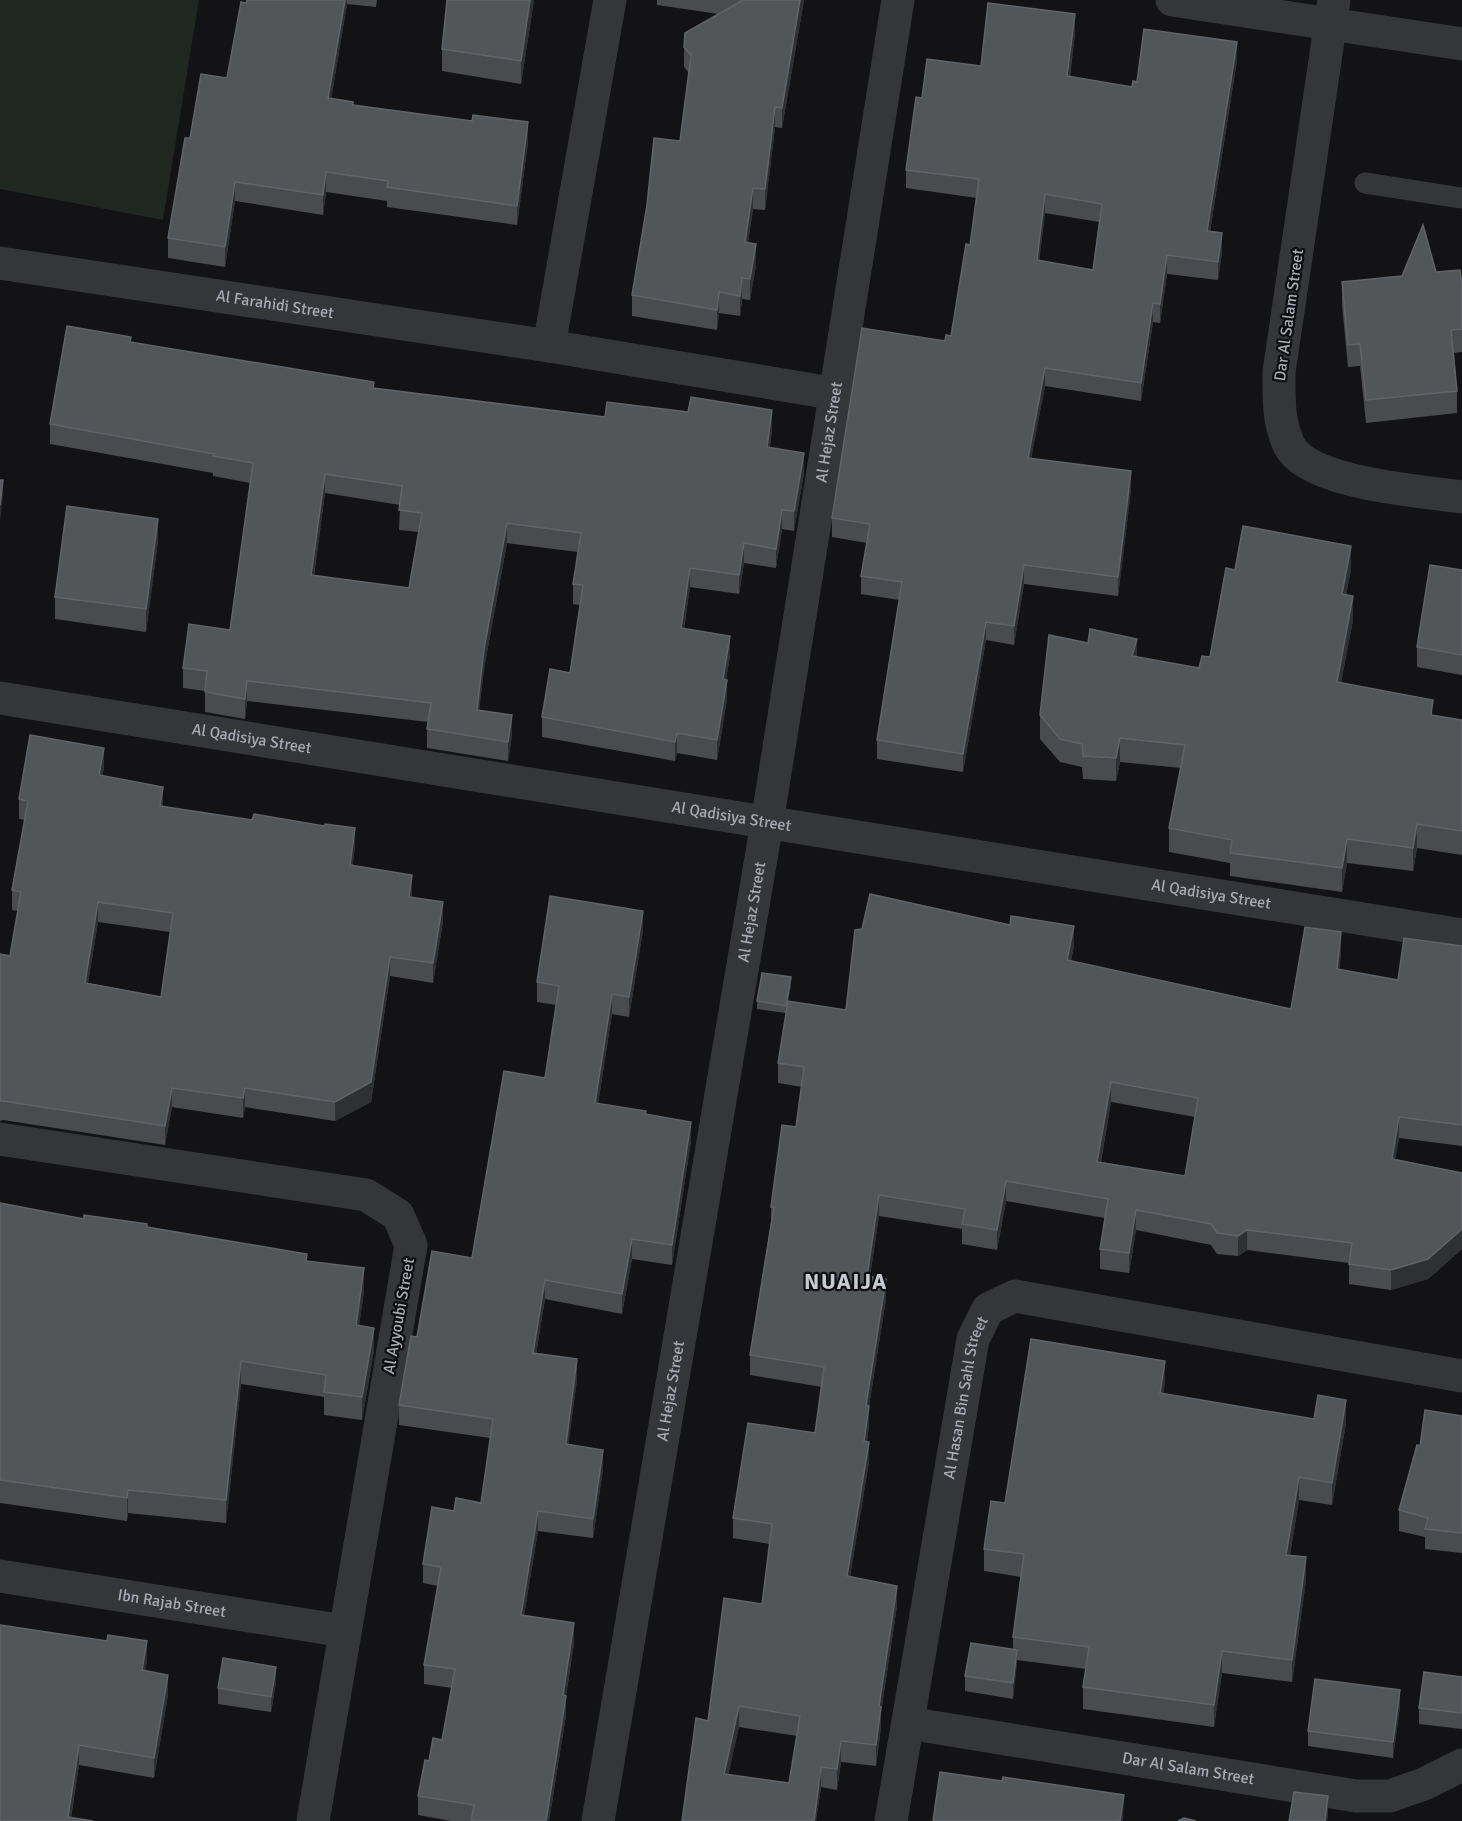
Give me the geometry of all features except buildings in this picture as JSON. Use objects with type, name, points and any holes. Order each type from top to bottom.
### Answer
[{"type":"street","points":[[549,346],[610,0]]},
{"type":"street","name":"Al Hejaz Street","points":[[598,1821],[767,823],[898,0]]},
{"type":"street","points":[[1173,0],[1333,12],[1462,45]]},
{"type":"street","name":"Dar Al Salam Street","points":[[1333,12],[1279,372],[1279,416],[1290,447],[1317,471],[1353,480],[1462,497]]},
{"type":"street","name":"Al Farahidi Street","points":[[0,263],[549,346],[837,394]]},
{"type":"street","name":"Al Qadisiya Street","points":[[0,698],[1462,935]]},
{"type":"street","name":"Al Ayyoubi Street","points":[[0,1139],[366,1195],[398,1215],[411,1245],[344,1631],[314,1821]]},
{"type":"street","name":"Al Hasan Bin Sahl Street","points":[[891,1821],[973,1339],[988,1310],[1016,1296],[1462,1376]]},
{"type":"street","name":"Ibn Rajab Street","points":[[0,1576],[344,1631]]},
{"type":"street","name":"Dar Al Salam Street","points":[[908,1723],[1356,1796],[1390,1796],[1424,1784],[1462,1765]]},
{"type":"lane","points":[[1365,183],[1462,198]]},
{"type":"shaded area","points":[[0,0],[199,0],[163,220],[0,189]]},
{"type":"district","name":"NUAIJA","points":[[846,1281]]}]
